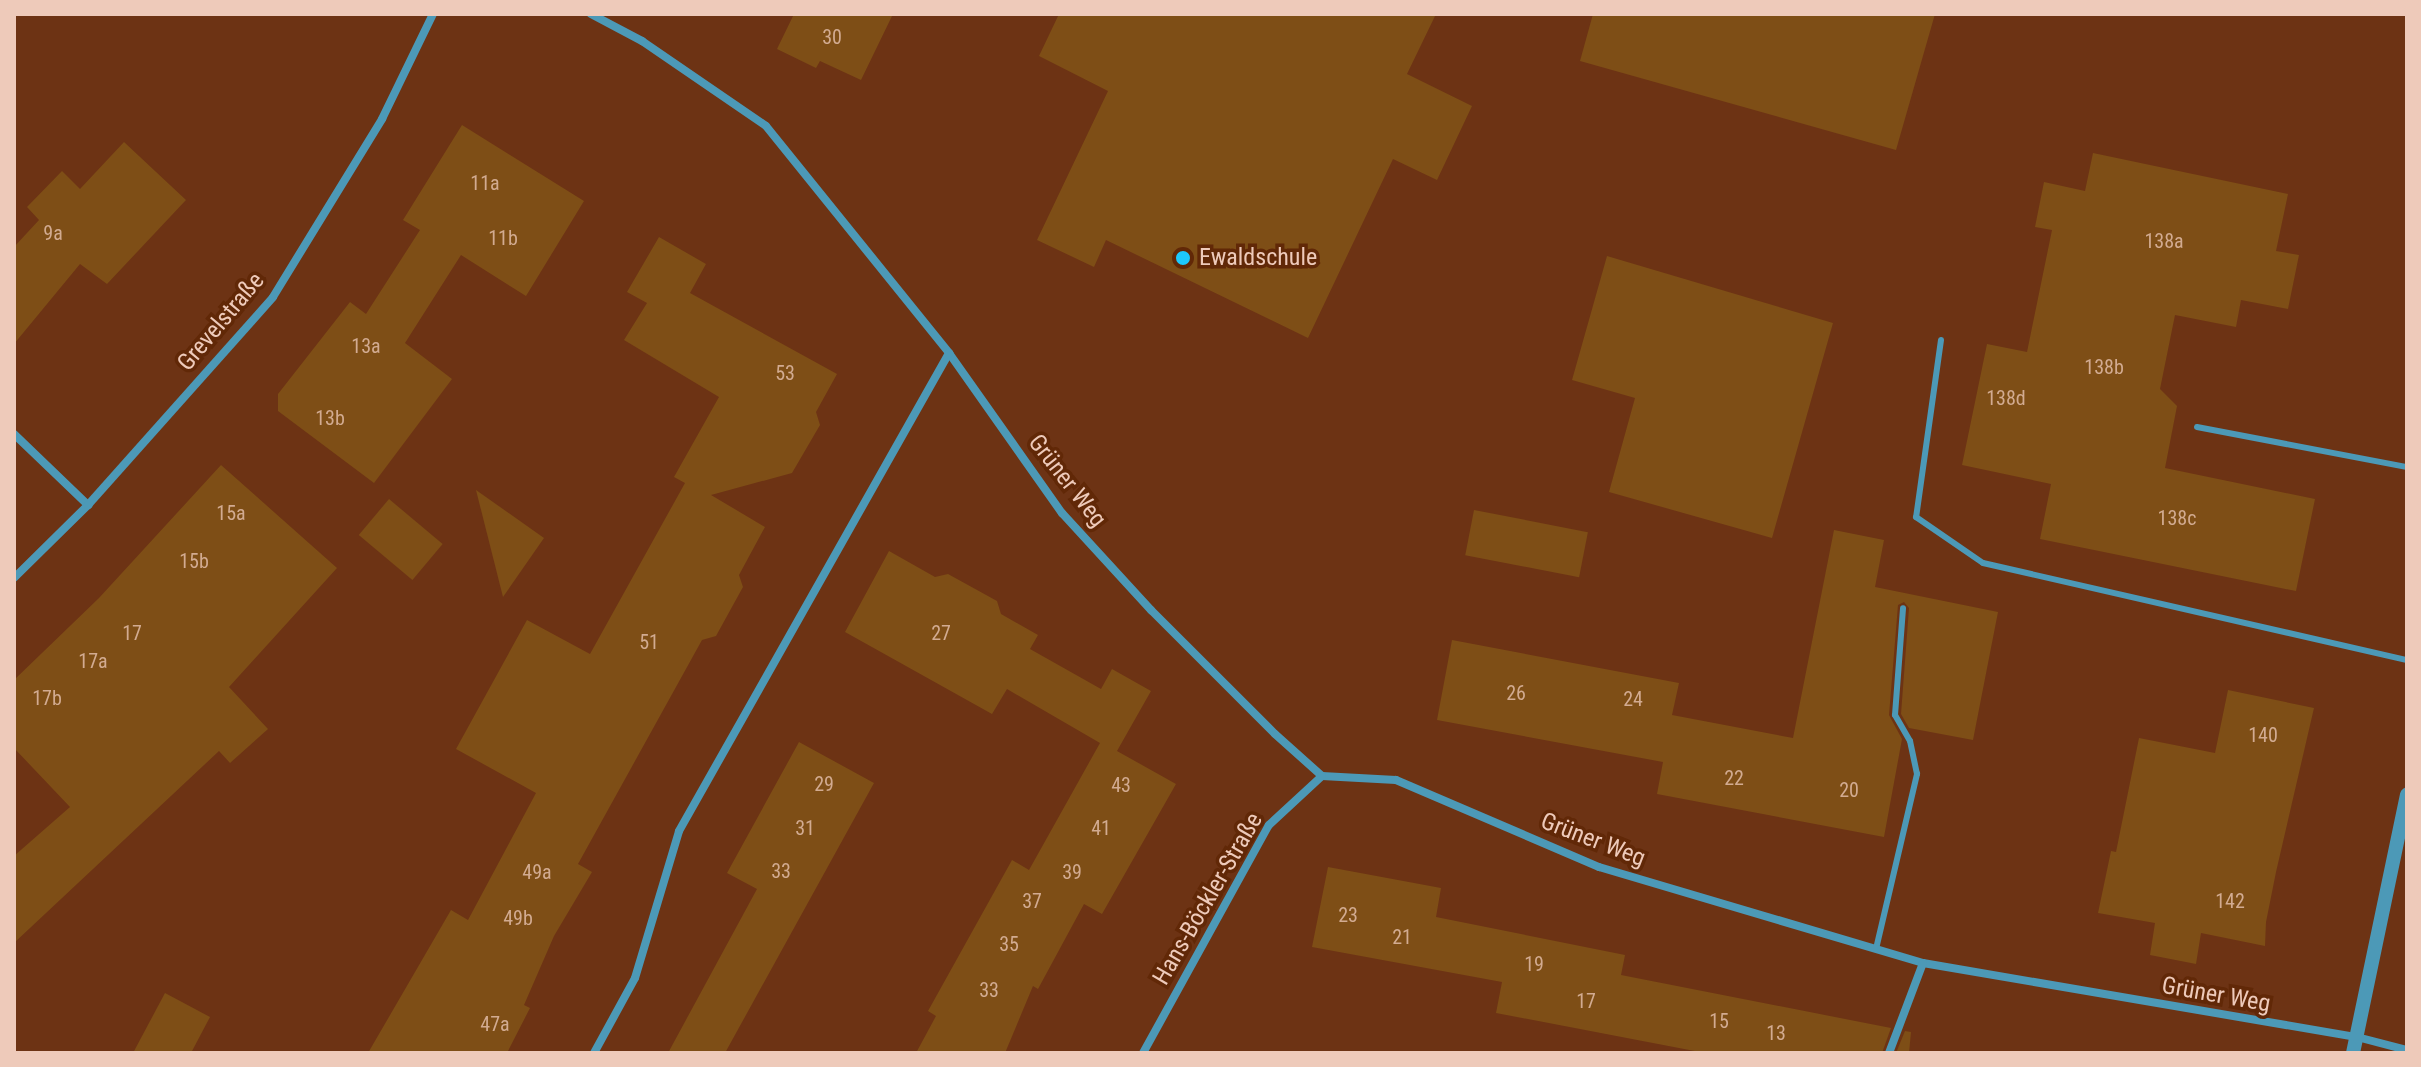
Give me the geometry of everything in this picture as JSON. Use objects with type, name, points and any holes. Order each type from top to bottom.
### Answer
[{"type":"street","name":"Grevelstraße","points":[[14,578],[88,505],[273,297],[382,119],[433,14]]},
{"type":"street","name":"Grüner Weg","points":[[591,14],[642,41],[766,126],[949,353],[1062,513],[1151,610],[1275,734],[1322,776],[1396,780],[1599,867],[1923,963],[2357,1037],[2407,1050]]},
{"type":"street","points":[[594,1053],[635,978],[679,831],[949,353]]},
{"type":"street","points":[[14,434],[88,505]]},
{"type":"street","name":"Hans-Böckler-Straße","points":[[1143,1053],[1269,825],[1322,776]]},
{"type":"street","points":[[2353,1053],[2407,795]]},
{"type":"street","points":[[1889,1053],[1923,963]]},
{"type":"lane","points":[[1941,340],[1916,517],[1983,563],[2407,660]]},
{"type":"lane","points":[[2197,427],[2407,467]]},
{"type":"lane","points":[[1876,949],[1917,774],[1910,741],[1895,715],[1903,608]]},
{"type":"building","points":[[794,14],[893,14],[861,80],[820,61],[816,68],[777,49]]},
{"type":"building","points":[[1059,14],[1436,14],[1407,74],[1472,106],[1437,180],[1393,159],[1308,338],[1106,240],[1094,267],[1037,240],[1108,91],[1039,56]]},
{"type":"building","points":[[1593,14],[1935,14],[1896,150],[1580,61]]},
{"type":"building","points":[[462,125],[584,201],[526,296],[461,255],[405,343],[452,379],[374,483],[278,411],[278,394],[350,302],[366,314],[420,230],[403,220]]},
{"type":"building","points":[[124,142],[186,200],[107,284],[80,264],[14,344],[14,247],[39,220],[27,207],[62,171],[80,189]]},
{"type":"building","points":[[2093,153],[2288,194],[2276,251],[2299,255],[2288,309],[2241,300],[2236,327],[2175,315],[2160,389],[2177,406],[2165,468],[2315,499],[2296,591],[2040,539],[2051,484],[1962,465],[1987,344],[2027,352],[2052,230],[2035,227],[2044,182],[2085,191]]},
{"type":"building","points":[[659,237],[706,264],[690,293],[837,374],[816,412],[820,425],[792,473],[711,495],[765,527],[739,575],[743,587],[716,636],[702,640],[578,864],[592,872],[554,936],[524,1005],[530,1008],[507,1053],[368,1053],[451,910],[468,920],[536,793],[456,749],[527,620],[590,654],[685,483],[674,477],[719,397],[624,340],[647,303],[627,292]]},
{"type":"building","points":[[1607,256],[1833,323],[1772,538],[1609,492],[1635,398],[1572,380]]},
{"type":"building","points":[[221,465],[337,568],[229,687],[268,729],[230,763],[219,751],[14,943],[14,856],[70,807],[14,748],[14,680],[99,598]]},
{"type":"building","points":[[476,490],[544,538],[503,597]]},
{"type":"building","points":[[389,499],[443,544],[412,580],[359,535]]},
{"type":"building","points":[[1474,510],[1588,532],[1579,577],[1465,555]]},
{"type":"building","points":[[1834,530],[1884,540],[1875,587],[1998,612],[1973,740],[1909,728],[1901,714],[1909,608],[1904,602],[1898,605],[1889,715],[1902,739],[1884,837],[1657,794],[1663,762],[1437,720],[1452,640],[1679,683],[1672,715],[1793,738]]},
{"type":"building","points":[[889,551],[935,577],[948,574],[997,601],[1001,614],[1038,635],[1030,649],[1101,689],[1112,669],[1151,691],[1117,751],[1176,784],[1102,914],[1084,904],[1038,989],[1033,986],[1005,1053],[916,1053],[936,1016],[928,1011],[1012,860],[1029,870],[1100,743],[1007,689],[992,714],[845,632]]},
{"type":"building","points":[[2228,690],[2314,708],[2276,872],[2266,922],[2265,946],[2201,933],[2196,964],[2150,955],[2155,923],[2098,913],[2111,851],[2116,852],[2139,738],[2215,753]]},
{"type":"building","points":[[799,742],[874,783],[725,1053],[668,1053],[757,889],[727,873]]},
{"type":"building","points":[[1328,867],[1441,888],[1436,917],[1625,955],[1621,975],[1891,1028],[1882,1053],[1705,1053],[1496,1013],[1502,982],[1312,947]]},
{"type":"building","points":[[165,993],[210,1017],[191,1053],[133,1053]]},
{"type":"building","points":[[1905,1031],[1911,1032],[1909,1053],[1896,1053]]},
{"type":"place","name":"Ewaldschule","points":[[1183,258]]}]
